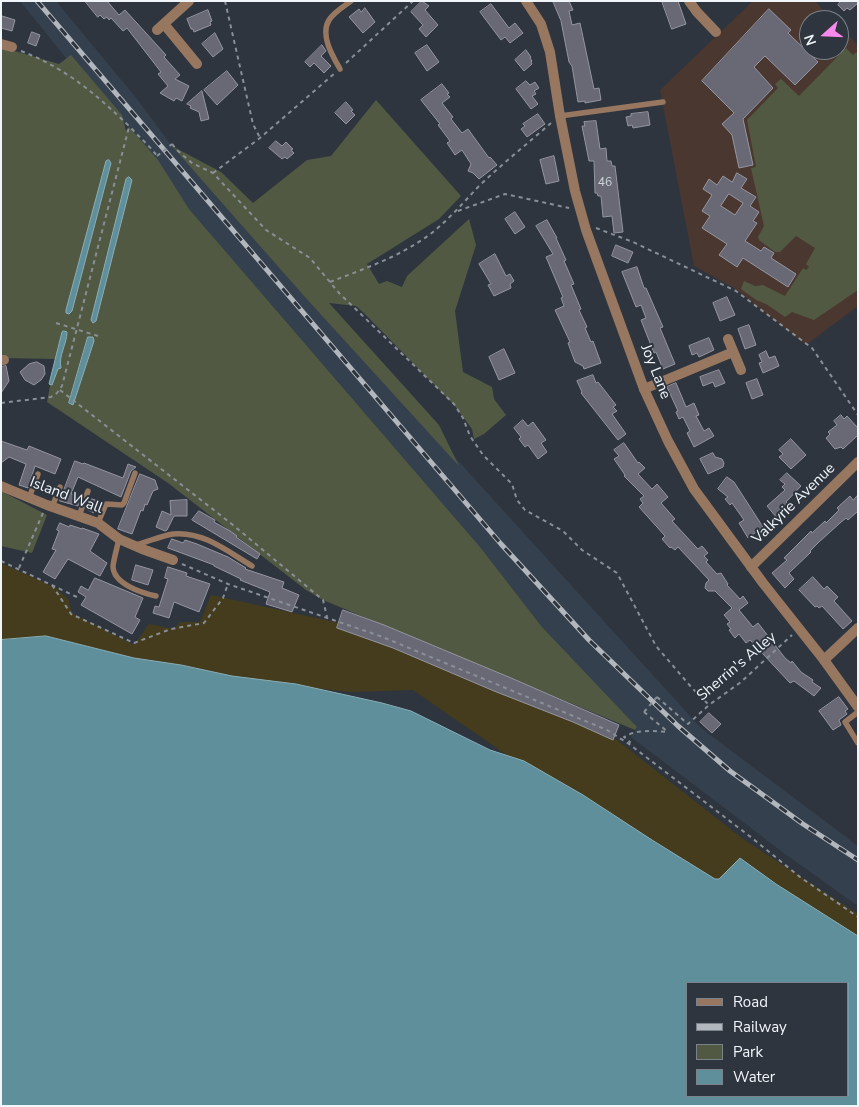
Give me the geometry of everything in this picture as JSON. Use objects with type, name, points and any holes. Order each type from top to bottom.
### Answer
[{"type":"street","points":[[189,1],[160,27],[197,64]]},
{"type":"street","name":"Joy Lane","points":[[526,1],[541,24],[548,45],[560,116],[580,210],[644,389],[668,441],[694,489],[858,707]]},
{"type":"street","points":[[689,1],[716,32]]},
{"type":"street","points":[[1,44],[12,47]]},
{"type":"street","points":[[728,339],[741,370]]},
{"type":"street","points":[[644,389],[733,352]]},
{"type":"street","name":"Valkyrie Avenue","points":[[751,567],[858,462]]},
{"type":"street","name":"Island Wall","points":[[1,486],[98,523],[119,539],[133,546],[173,560]]},
{"type":"street","points":[[824,660],[858,628]]},
{"type":"lane","points":[[340,69],[327,43],[328,21],[333,14],[350,1]]},
{"type":"lane","points":[[560,116],[663,102]]},
{"type":"lane","points":[[98,523],[106,504],[122,505],[124,503],[136,472]]},
{"type":"lane","points":[[29,498],[38,474]]},
{"type":"lane","points":[[50,506],[60,487]]},
{"type":"lane","points":[[79,516],[88,491]]},
{"type":"lane","points":[[133,546],[171,534],[189,534],[209,540],[252,566]]},
{"type":"lane","points":[[119,539],[113,567],[117,577],[137,592],[156,596]]},
{"type":"lane","points":[[858,712],[845,722],[858,743]]},
{"type":"path","points":[[225,1],[253,124],[260,138]]},
{"type":"path","points":[[212,172],[260,138],[340,69],[413,1]]},
{"type":"path","points":[[12,47],[69,74],[100,99],[149,145],[157,156],[172,144],[184,157],[212,172],[266,230],[310,258],[339,293],[454,404],[463,418],[470,436],[483,455],[512,484],[517,500],[525,510],[563,531],[582,550],[617,573],[656,646],[709,705]]},
{"type":"path","points":[[330,282],[372,266],[403,251],[432,232],[456,212],[479,186],[560,116]]},
{"type":"path","points":[[1,403],[51,397],[62,386],[129,127]]},
{"type":"path","points":[[456,212],[505,194],[580,210]]},
{"type":"path","points":[[585,224],[633,242],[736,291],[812,348],[858,414]]},
{"type":"path","points":[[56,323],[98,336]]},
{"type":"path","points":[[60,390],[233,525],[323,600],[327,617]]},
{"type":"path","points":[[19,568],[50,506]]},
{"type":"path","points":[[173,560],[228,584],[380,636],[607,730],[629,744],[800,877],[858,917]]},
{"type":"path","points":[[1,561],[79,598]]},
{"type":"path","points":[[52,585],[71,614],[134,643],[171,629],[204,623],[223,598],[228,584]]},
{"type":"path","name":"Sherrin's Alley","points":[[629,744],[630,742],[624,737],[631,733],[643,731],[668,732],[644,712],[657,697],[688,724],[709,705],[741,682],[800,628]]},
{"type":"shaded area","points":[[20,1],[56,1],[137,99],[172,146],[701,728],[858,846],[858,906],[785,854],[631,737],[637,727],[542,627],[480,547],[189,209],[151,153],[66,58]]},
{"type":"shaded area","points":[[753,1],[815,1],[824,10],[799,10],[799,60],[849,60],[849,36],[858,45],[858,306],[806,345],[734,288],[694,266],[660,90]]},
{"type":"green space","points":[[1,47],[59,64],[71,55],[122,115],[126,131],[129,127],[158,160],[189,209],[480,547],[542,627],[637,727],[635,730],[323,600],[306,590],[168,483],[47,402],[55,359],[1,358]]},
{"type":"green space","points":[[849,51],[853,55],[856,52],[858,54],[858,290],[814,320],[792,312],[785,317],[741,289],[744,281],[755,286],[763,285],[785,296],[803,268],[806,270],[809,267],[806,264],[815,248],[796,236],[780,252],[775,252],[759,240],[758,237],[764,226],[751,168],[756,167],[747,120],[778,88],[775,84],[781,79],[799,96],[834,60],[849,60]]},
{"type":"green space","points":[[376,100],[461,196],[439,219],[367,264],[379,284],[387,281],[402,287],[407,276],[469,219],[476,245],[455,311],[463,372],[492,387],[494,399],[506,415],[484,434],[474,439],[472,429],[454,405],[364,313],[356,306],[329,303],[439,425],[459,466],[305,297],[172,146],[221,172],[253,203],[307,160],[331,156]]},
{"type":"green space","points":[[1,491],[47,515],[32,553],[1,546]]},
{"type":"sand","points":[[1,563],[56,588],[69,600],[72,613],[134,645],[149,624],[174,629],[180,622],[200,622],[211,595],[335,622],[395,643],[617,740],[743,839],[858,914],[858,972],[697,887],[413,690],[351,692],[255,682],[1,645]]},
{"type":"water","points":[[109,160],[111,163],[72,311],[69,314],[66,313],[66,310],[106,161]]},
{"type":"water","points":[[129,177],[132,180],[96,321],[93,323],[91,320],[126,179]]},
{"type":"water","points":[[62,332],[67,332],[60,364],[61,368],[58,369],[52,385],[49,384]]},
{"type":"water","points":[[88,337],[93,337],[94,341],[73,405],[69,403]]},
{"type":"water","points":[[46,636],[134,658],[181,665],[232,676],[296,684],[411,711],[490,750],[524,761],[583,795],[715,879],[719,879],[740,858],[776,884],[858,936],[858,1106],[1,1106],[1,640]]},
{"type":"building","points":[[85,1],[107,1],[119,15],[125,10],[166,55],[164,57],[180,75],[175,79],[189,86],[182,101],[176,98],[174,101],[160,93],[168,86],[158,74],[161,72],[127,28],[123,31],[111,18],[109,20],[107,17],[104,19],[100,15],[98,17]]},
{"type":"building","points":[[422,1],[429,6],[425,10],[438,25],[426,37],[419,29],[423,25],[411,12]]},
{"type":"building","points":[[553,1],[569,1],[573,10],[569,11],[572,25],[580,23],[594,89],[599,88],[601,100],[585,103],[585,101],[578,102],[572,66],[569,62],[561,21]]},
{"type":"building","points":[[662,1],[678,1],[686,24],[672,29]]},
{"type":"building","points":[[841,1],[858,1],[850,10],[847,8],[843,10],[838,5]]},
{"type":"building","points":[[491,4],[509,28],[515,23],[523,33],[510,43],[505,37],[501,40],[480,12]]},
{"type":"building","points":[[365,8],[375,22],[363,33],[349,17],[359,9],[361,12]]},
{"type":"building","points":[[769,9],[791,30],[788,33],[799,44],[799,60],[816,60],[818,62],[795,85],[765,56],[754,67],[773,88],[743,119],[753,165],[739,168],[732,135],[722,124],[734,113],[702,81]]},
{"type":"building","points":[[208,10],[212,21],[210,22],[211,25],[194,32],[187,19]]},
{"type":"building","points":[[2,16],[15,20],[12,31],[1,28]]},
{"type":"building","points":[[32,32],[40,35],[36,46],[28,43]]},
{"type":"building","points":[[215,33],[223,49],[213,57],[202,44]]},
{"type":"building","points":[[322,45],[326,51],[321,56],[331,66],[324,73],[314,63],[310,67],[305,62]]},
{"type":"building","points":[[427,45],[439,62],[427,71],[415,53]]},
{"type":"building","points":[[526,50],[531,57],[532,64],[524,71],[515,60]]},
{"type":"building","points":[[227,71],[238,85],[217,105],[204,90]]},
{"type":"building","points":[[526,81],[530,85],[535,82],[539,88],[534,91],[536,94],[532,96],[538,104],[531,109],[516,89]]},
{"type":"building","points":[[442,84],[450,97],[442,103],[453,117],[451,119],[462,133],[468,129],[489,158],[497,165],[479,179],[468,171],[471,164],[462,150],[455,155],[447,143],[450,141],[438,125],[440,124],[421,100]]},
{"type":"building","points":[[202,91],[209,119],[201,121],[199,112],[190,108],[191,106],[187,104]]},
{"type":"building","points":[[346,102],[355,115],[346,124],[335,113]]},
{"type":"building","points":[[648,112],[650,125],[633,128],[632,125],[628,126],[626,117],[631,116],[631,114]]},
{"type":"building","points":[[538,114],[545,124],[527,137],[521,129],[525,126],[523,124]]},
{"type":"building","points":[[596,121],[600,149],[606,148],[607,161],[611,161],[612,166],[615,166],[623,232],[614,233],[612,216],[603,217],[601,196],[595,193],[594,161],[589,161],[582,126],[585,126],[584,122]]},
{"type":"building","points":[[276,141],[282,146],[286,142],[293,149],[291,150],[294,153],[287,159],[285,157],[282,159],[269,148]]},
{"type":"building","points":[[554,156],[559,181],[546,184],[540,160]]},
{"type":"building","points":[[737,173],[747,179],[741,188],[756,197],[750,206],[759,212],[753,221],[757,223],[745,241],[761,251],[764,247],[774,253],[771,258],[796,274],[788,287],[743,258],[737,267],[719,255],[727,244],[702,228],[710,216],[702,211],[712,195],[703,189],[709,179],[717,185],[723,176],[732,182]],"holes":[[[729,194],[743,203],[735,215],[721,206]]]},
{"type":"building","points":[[515,212],[525,227],[515,234],[505,219]]},
{"type":"building","points":[[547,220],[566,260],[564,261],[574,284],[571,285],[587,327],[585,328],[591,342],[593,341],[601,363],[584,369],[583,366],[575,362],[568,343],[570,342],[555,310],[564,306],[561,298],[563,297],[546,257],[553,254],[536,226]]},
{"type":"building","points":[[616,245],[633,252],[628,263],[612,256]]},
{"type":"building","points":[[495,254],[506,276],[510,274],[514,281],[510,284],[511,288],[494,296],[488,285],[491,284],[479,264]]},
{"type":"building","points":[[637,267],[644,288],[646,288],[663,327],[660,328],[675,364],[663,369],[656,352],[654,353],[641,320],[646,318],[641,305],[636,307],[622,272]]},
{"type":"building","points":[[727,297],[735,315],[720,321],[713,303]]},
{"type":"building","points":[[749,325],[756,345],[745,349],[738,329]]},
{"type":"building","points":[[709,338],[714,350],[699,357],[697,353],[692,355],[689,346]]},
{"type":"building","points":[[504,349],[515,373],[499,380],[489,357]]},
{"type":"building","points":[[766,351],[769,358],[775,356],[779,366],[763,373],[759,363],[762,362],[759,355]]},
{"type":"building","points":[[37,362],[44,366],[45,374],[34,385],[25,380],[20,372],[29,364]]},
{"type":"building","points":[[6,366],[9,381],[1,393],[1,367]]},
{"type":"building","points":[[719,370],[725,383],[715,387],[713,382],[703,386],[700,377]]},
{"type":"building","points":[[593,375],[596,383],[598,382],[616,405],[613,407],[617,411],[612,414],[626,434],[618,440],[581,393],[577,381]]},
{"type":"building","points":[[757,379],[763,395],[752,399],[746,383]]},
{"type":"building","points":[[676,383],[686,407],[694,403],[699,415],[696,416],[704,431],[709,428],[714,436],[694,447],[687,433],[690,431],[683,417],[679,419],[676,412],[678,411],[667,387]]},
{"type":"building","points":[[841,415],[844,419],[847,416],[858,428],[858,435],[843,449],[841,447],[835,449],[826,438],[830,434],[828,432],[837,425],[834,421]]},
{"type":"building","points":[[523,420],[528,426],[533,422],[546,440],[541,443],[547,452],[538,459],[528,445],[525,447],[519,439],[521,437],[514,428]]},
{"type":"building","points":[[791,439],[806,455],[791,469],[779,457],[783,454],[779,450]]},
{"type":"building","points":[[1,441],[27,450],[29,446],[61,459],[55,474],[35,466],[28,488],[19,485],[26,464],[9,457],[1,463]]},
{"type":"building","points":[[624,443],[638,463],[645,468],[638,474],[652,489],[657,484],[668,497],[661,503],[675,519],[672,521],[698,549],[702,546],[708,553],[704,556],[708,560],[706,562],[717,574],[721,573],[727,585],[740,599],[743,596],[748,603],[739,610],[753,627],[758,623],[785,658],[791,663],[792,661],[801,672],[821,688],[814,696],[794,681],[790,683],[750,640],[746,643],[739,634],[735,638],[727,624],[730,622],[724,615],[732,608],[715,591],[708,591],[705,588],[709,580],[678,547],[675,550],[670,548],[662,539],[665,536],[639,507],[643,503],[640,499],[644,496],[624,476],[614,459],[619,456],[614,450]]},
{"type":"building","points":[[713,453],[715,457],[722,459],[724,463],[723,467],[708,474],[700,459]]},
{"type":"building","points":[[75,461],[123,478],[128,464],[136,467],[131,471],[121,497],[78,477],[71,494],[81,498],[78,506],[60,501]]},
{"type":"building","points":[[787,473],[801,486],[786,502],[789,506],[777,518],[767,506],[785,490],[782,487],[785,484],[780,480]]},
{"type":"building","points":[[140,474],[155,480],[158,489],[153,491],[147,505],[145,504],[143,511],[141,510],[132,534],[118,529]]},
{"type":"building","points":[[727,477],[734,482],[763,527],[748,538],[739,523],[744,520],[732,503],[730,505],[725,499],[728,497],[718,489]]},
{"type":"building","points":[[858,495],[858,511],[848,520],[846,518],[840,523],[789,573],[794,579],[785,588],[772,573],[787,560],[784,558],[811,531],[812,533],[825,521],[826,523],[839,510],[837,508],[850,496],[853,500]]},
{"type":"building","points":[[92,499],[98,501],[94,513],[86,509]]},
{"type":"building","points":[[187,500],[187,516],[174,516],[165,531],[156,527],[162,511],[171,515],[170,501]]},
{"type":"building","points":[[199,511],[215,520],[214,522],[230,531],[260,554],[257,559],[192,520]]},
{"type":"building","points":[[60,523],[99,534],[90,551],[107,563],[100,576],[68,559],[55,579],[43,572],[56,550],[52,549]]},
{"type":"building","points":[[172,539],[183,543],[185,540],[197,544],[228,557],[245,569],[284,582],[282,588],[299,595],[292,612],[266,604],[270,592],[240,580],[214,565],[168,548]]},
{"type":"building","points":[[136,565],[153,570],[148,585],[132,580]]},
{"type":"building","points":[[168,567],[187,573],[186,576],[210,584],[199,612],[174,602],[169,618],[153,613],[155,606],[159,607],[168,579],[165,578]]},
{"type":"building","points":[[813,577],[824,589],[827,586],[838,597],[834,601],[852,621],[843,629],[822,606],[819,608],[815,607],[799,590]]},
{"type":"building","points":[[95,578],[143,598],[135,617],[140,620],[132,634],[81,605],[86,597],[78,592],[81,586],[88,590]]},
{"type":"building","points":[[343,610],[384,625],[619,725],[613,740],[393,648],[337,628]]},
{"type":"building","points":[[839,697],[848,709],[845,711],[847,714],[839,720],[841,725],[833,730],[819,711]]},
{"type":"building","points":[[709,713],[721,724],[712,733],[700,722]]},
{"type":"railway","points":[[37,1],[501,544],[589,640],[678,726],[730,771],[803,824],[858,860]]}]
